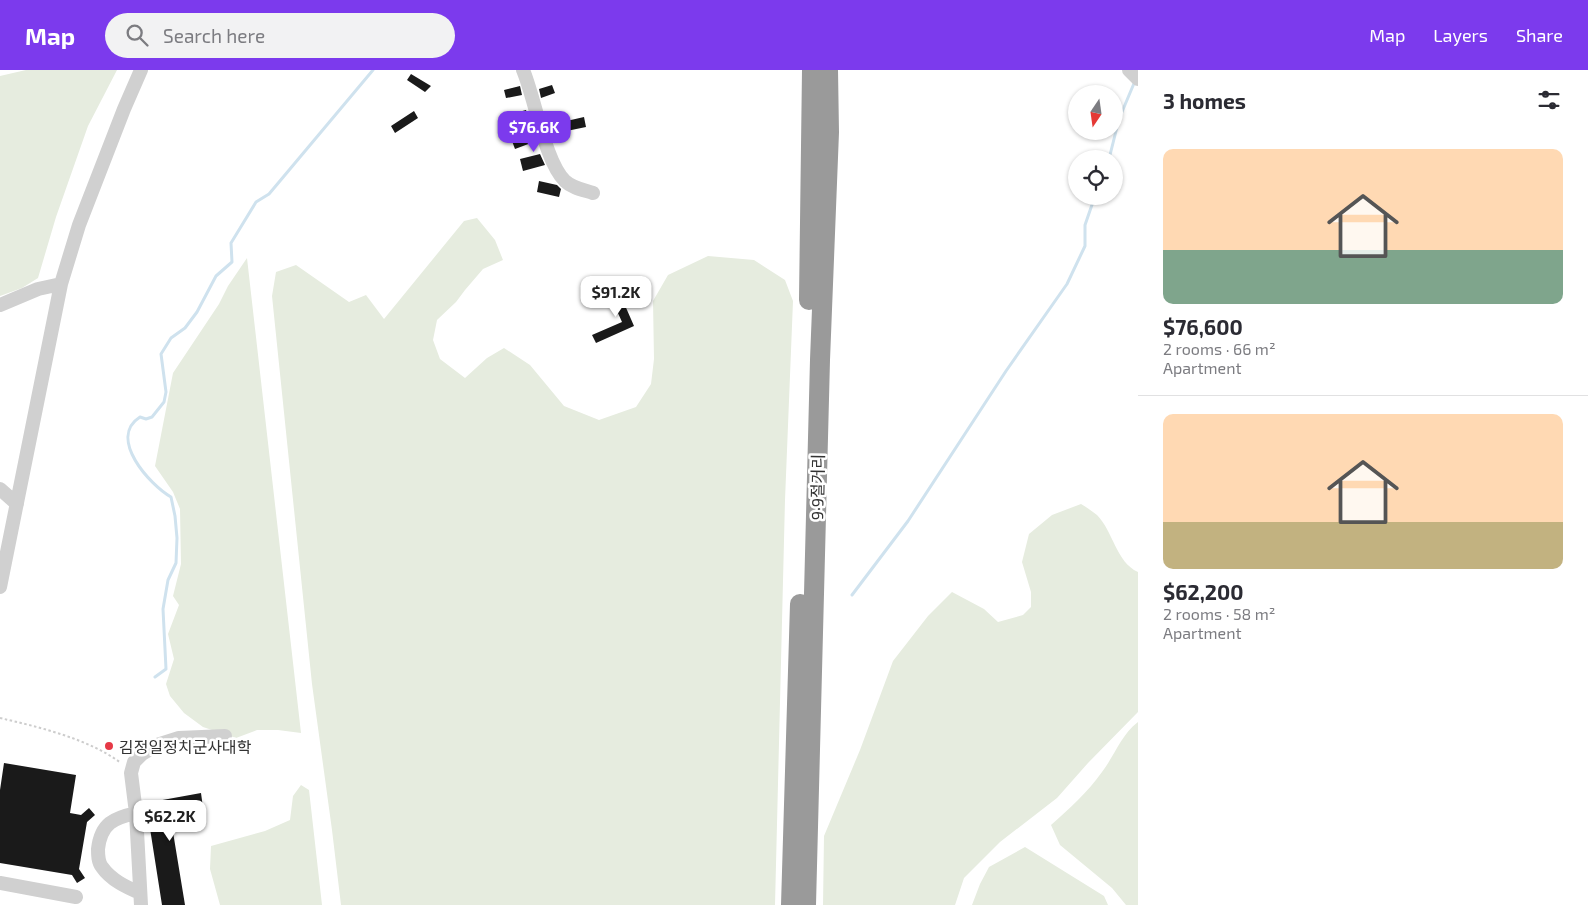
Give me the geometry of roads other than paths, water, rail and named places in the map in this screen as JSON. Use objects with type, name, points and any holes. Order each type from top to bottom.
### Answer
[{"type":"highway","name":"9·9절거리","points":[[791,905],[808,344],[812,70]]},
{"type":"highway","name":"9·9절거리","points":[[806,905],[820,360],[829,132],[828,70]]},
{"type":"street","points":[[0,586],[61,284],[79,225],[141,70]]},
{"type":"street","points":[[523,70],[548,149],[558,173],[566,182],[593,193]]},
{"type":"street","points":[[1129,70],[1138,79]]},
{"type":"street","points":[[0,305],[38,289],[61,284]]},
{"type":"street","points":[[0,488],[18,504]]},
{"type":"street","points":[[140,899],[136,813],[131,773],[134,762],[142,754],[157,745],[179,738],[225,736]]},
{"type":"street","points":[[136,813],[120,817],[106,827],[101,835],[98,854],[99,862],[108,874],[140,899]]},
{"type":"street","points":[[0,883],[76,897]]},
{"type":"waterway","points":[[155,677],[166,669],[163,609],[168,580],[176,563],[177,538],[175,516],[171,497],[162,491],[143,472],[135,460],[128,437],[131,426],[140,417],[146,419],[152,417],[164,402],[166,392],[161,354],[171,338],[185,328],[197,312],[216,276],[232,262],[231,243],[256,202],[269,194],[373,70]]},
{"type":"waterway","points":[[1111,150],[1119,119],[1135,81]]},
{"type":"waterway","points":[[852,595],[908,521],[1006,371],[1067,284],[1085,246],[1085,225],[1092,205]]},
{"type":"place","name":"김정일정치군사대학","points":[[109,746]]}]
